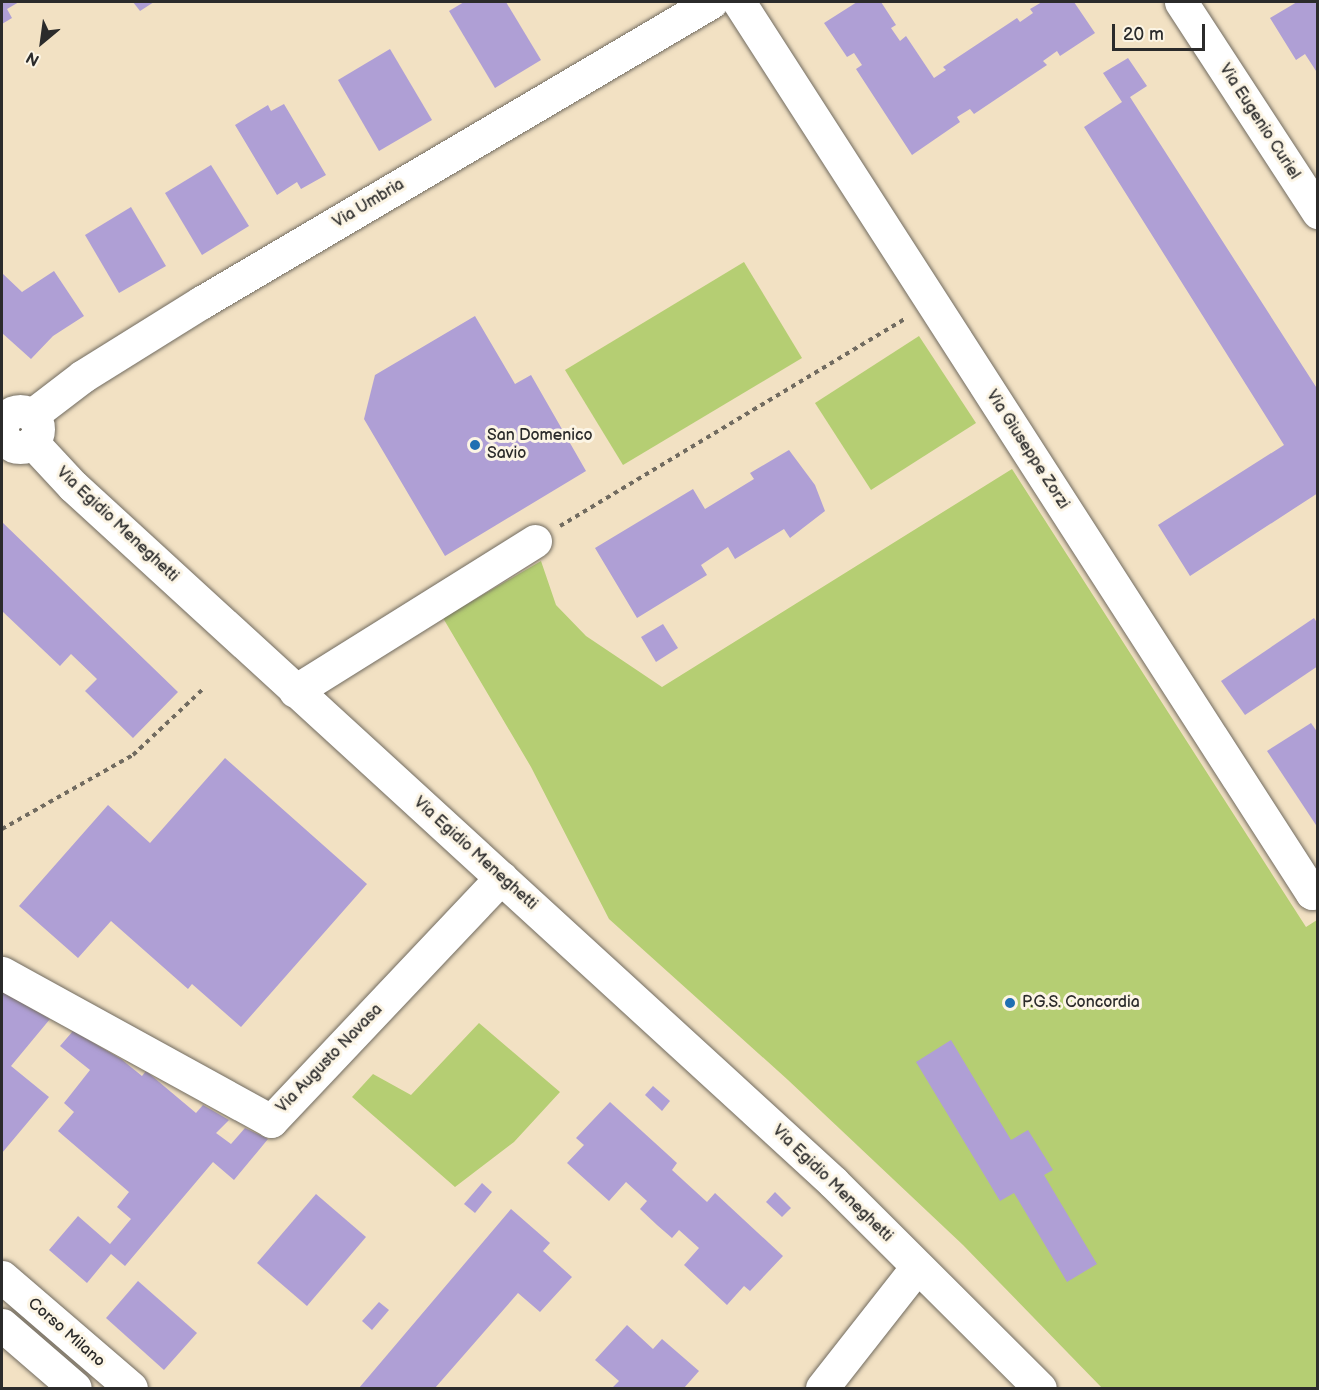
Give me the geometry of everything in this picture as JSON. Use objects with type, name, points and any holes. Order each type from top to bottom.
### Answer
[{"type":"street","name":"Via Umbria","points":[[13,426],[83,376],[202,302],[711,2]]},
{"type":"street","name":"Via Giuseppe Zorzi","points":[[739,2],[1312,893],[1317,890]]},
{"type":"street","name":"Via Eugenio Curiel","points":[[1181,2],[1317,212]]},
{"type":"street","name":"Via Egidio Meneghetti","points":[[13,426],[73,486],[833,1182],[1040,1389]]},
{"type":"street","points":[[296,691],[535,541]]},
{"type":"street","name":"Via Augusto Navasa","points":[[2,973],[271,1121],[501,878]]},
{"type":"street","points":[[822,1389],[917,1267]]},
{"type":"street","name":"Corso Milano","points":[[2,1277],[131,1389]]},
{"type":"street","points":[[2,1325],[75,1389]]},
{"type":"path","points":[[535,541],[912,315]]},
{"type":"path","points":[[2,829],[133,755],[203,689]]},
{"type":"green space","points":[[744,262],[802,358],[623,465],[565,370]]},
{"type":"green space","points":[[919,336],[976,423],[871,490],[815,403]]},
{"type":"green space","name":"P.G.S. Concordia","points":[[1012,469],[1306,927],[1317,920],[1317,1388],[1102,1388],[963,1245],[788,1080],[609,919],[531,767],[443,618],[541,561],[556,605],[586,636],[662,687]]},
{"type":"green space","points":[[479,1023],[560,1092],[514,1142],[455,1187],[352,1097],[373,1074],[411,1095]]},
{"type":"building","points":[[2,2],[19,2],[7,9],[12,18],[2,24]]},
{"type":"building","points":[[133,2],[154,2],[140,11]]},
{"type":"building","points":[[464,2],[506,2],[541,60],[495,88],[449,11]]},
{"type":"building","points":[[857,2],[881,2],[896,25],[891,28],[900,41],[906,36],[934,78],[946,70],[943,67],[1017,18],[1020,22],[1033,13],[1030,9],[1042,2],[1074,2],[1095,33],[1060,56],[1057,51],[1043,61],[1047,65],[974,114],[970,109],[957,117],[960,122],[912,155],[856,69],[862,65],[854,53],[847,57],[824,23]]},
{"type":"building","points":[[1297,2],[1318,2],[1318,74],[1305,54],[1296,60],[1270,18]]},
{"type":"building","points":[[390,49],[432,120],[379,151],[338,80]]},
{"type":"building","points":[[1128,58],[1147,86],[1130,97],[1318,390],[1318,493],[1190,576],[1158,525],[1284,445],[1084,127],[1122,102],[1103,73]]},
{"type":"building","points":[[284,104],[326,175],[301,189],[297,182],[277,195],[235,125],[268,105],[271,111]]},
{"type":"building","points":[[211,165],[249,226],[202,255],[165,193]]},
{"type":"building","points":[[131,207],[166,266],[119,293],[85,235]]},
{"type":"building","points":[[54,271],[84,316],[53,336],[31,359],[2,333],[2,273],[22,292]]},
{"type":"building","name":"San Domenico Savio","points":[[475,316],[515,384],[531,375],[586,471],[445,556],[364,419],[375,375]]},
{"type":"building","points":[[789,450],[815,485],[825,511],[790,538],[784,529],[735,559],[728,547],[701,565],[707,575],[637,618],[595,548],[693,489],[705,509],[754,479],[750,473]]},
{"type":"building","points":[[2,522],[178,692],[133,738],[85,691],[97,679],[71,654],[60,666],[2,611]]},
{"type":"building","points":[[1314,618],[1318,624],[1318,666],[1245,715],[1221,681]]},
{"type":"building","points":[[663,624],[678,648],[656,662],[641,637]]},
{"type":"building","points":[[1311,723],[1318,733],[1318,828],[1267,751]]},
{"type":"building","points":[[225,758],[367,884],[241,1027],[192,984],[188,989],[111,921],[78,958],[19,906],[108,805],[150,843]]},
{"type":"building","points":[[2,992],[50,1019],[11,1066],[49,1097],[2,1153]]},
{"type":"building","points":[[73,1031],[121,1059],[142,1076],[146,1071],[196,1113],[203,1105],[229,1120],[216,1133],[231,1144],[245,1128],[268,1139],[234,1180],[213,1162],[125,1266],[111,1254],[87,1283],[49,1250],[78,1216],[110,1244],[131,1219],[117,1207],[129,1192],[58,1131],[74,1112],[64,1103],[90,1070],[60,1046]]},
{"type":"building","points":[[951,1040],[1011,1140],[1028,1130],[1053,1170],[1044,1175],[1097,1264],[1067,1282],[1014,1193],[1000,1201],[916,1062]]},
{"type":"building","points":[[653,1086],[670,1101],[662,1111],[645,1095]]},
{"type":"building","points":[[610,1102],[677,1163],[672,1170],[707,1202],[715,1193],[783,1256],[750,1291],[744,1286],[727,1305],[684,1265],[699,1248],[679,1230],[672,1238],[657,1225],[640,1209],[647,1201],[626,1182],[609,1201],[567,1163],[584,1145],[576,1138]]},
{"type":"building","points":[[482,1183],[492,1192],[475,1213],[464,1204]]},
{"type":"building","points":[[775,1192],[791,1208],[782,1217],[766,1202]]},
{"type":"building","points":[[316,1194],[366,1237],[307,1306],[257,1263]]},
{"type":"building","points":[[511,1209],[550,1243],[543,1251],[572,1277],[540,1312],[518,1293],[435,1388],[359,1388]]},
{"type":"building","points":[[138,1281],[197,1333],[164,1370],[106,1318]]},
{"type":"building","points":[[379,1302],[389,1310],[372,1330],[362,1321]]},
{"type":"building","points":[[627,1325],[653,1349],[662,1339],[699,1371],[684,1388],[612,1388],[619,1381],[595,1360]]},
{"type":"place","name":"San Domenico Savio","points":[[475,445]]},
{"type":"place","name":"P.G.S. Concordia","points":[[1010,1003]]}]
